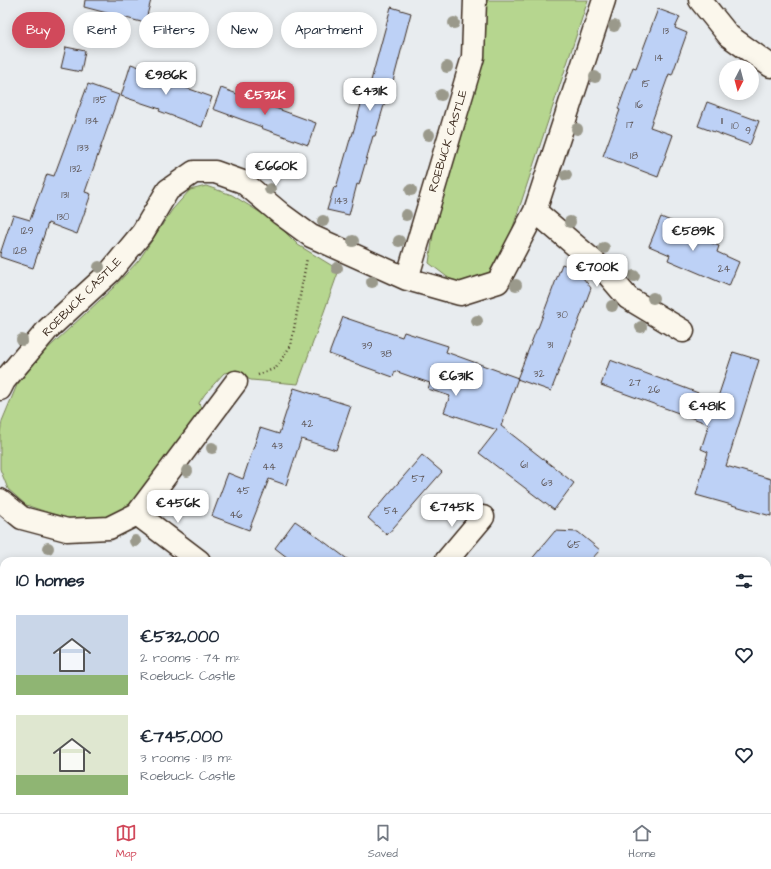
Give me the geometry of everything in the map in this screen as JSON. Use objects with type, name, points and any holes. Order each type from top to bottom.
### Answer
[{"type":"street","name":"ROEBUCK CASTLE","points":[[407,279],[473,57],[475,0]]},
{"type":"street","name":"ROEBUCK CASTLE","points":[[0,389],[4,381],[48,329],[110,272],[143,232],[168,190],[194,172],[215,172],[243,182],[311,236],[407,279],[460,294],[498,282],[535,211],[604,0]]},
{"type":"street","points":[[700,0],[729,36],[771,66]]},
{"type":"street","points":[[535,211],[604,270],[628,298],[683,331]]},
{"type":"street","points":[[0,500],[22,518],[67,530],[109,528],[137,514],[236,382]]},
{"type":"street","points":[[137,514],[194,557]]},
{"type":"street","points":[[449,557],[483,517]]},
{"type":"path","points":[[236,382],[276,368],[291,345],[311,236]]},
{"type":"green space","points":[[486,0],[588,0],[511,233],[487,276],[455,283],[429,263],[434,228],[477,63]]},
{"type":"green space","points":[[206,186],[232,195],[274,221],[298,245],[339,270],[298,384],[251,380],[232,372],[224,373],[199,403],[203,414],[126,509],[111,517],[86,522],[55,515],[26,505],[8,489],[0,469],[0,433],[2,421],[17,385],[43,353],[113,288],[139,260],[172,210],[190,190]]},
{"type":"building","points":[[85,0],[151,0],[148,12],[139,12],[139,21],[131,19],[131,12],[103,12],[84,7]]},
{"type":"building","points":[[391,7],[411,13],[391,89],[389,88],[359,185],[357,184],[349,215],[327,210],[334,187],[336,188],[366,87],[369,88]]},
{"type":"building","points":[[658,9],[680,17],[675,28],[687,33],[672,75],[669,74],[650,127],[673,135],[658,177],[603,156],[620,110],[618,109],[633,67],[636,68]]},
{"type":"building","points":[[66,47],[85,51],[81,72],[61,68]]},
{"type":"building","points":[[131,64],[168,77],[167,81],[212,97],[202,127],[159,111],[160,109],[121,96]]},
{"type":"building","points":[[88,84],[119,95],[85,192],[91,194],[77,234],[48,223],[33,268],[0,257],[13,215],[30,220],[47,174],[54,176]]},
{"type":"building","points":[[221,88],[316,123],[308,145],[213,109]]},
{"type":"building","points":[[707,102],[759,121],[750,145],[698,126]]},
{"type":"building","points":[[661,217],[683,226],[681,230],[719,246],[717,252],[739,262],[729,286],[668,260],[670,255],[649,246]]},
{"type":"building","points":[[562,264],[576,269],[591,288],[551,391],[517,379]]},
{"type":"building","points":[[343,317],[402,337],[404,332],[448,346],[446,352],[518,378],[501,426],[574,483],[554,510],[479,453],[497,430],[444,412],[450,396],[428,389],[430,383],[395,371],[393,377],[329,354]]},
{"type":"building","points":[[733,352],[759,360],[726,466],[771,479],[771,516],[696,495],[708,452],[701,449],[709,424],[601,385],[610,360],[717,400]]},
{"type":"building","points":[[294,388],[351,406],[336,450],[301,439],[286,485],[269,479],[249,530],[212,516],[228,473],[243,479],[260,428],[279,434]]},
{"type":"building","points":[[422,455],[442,472],[387,535],[368,518]]},
{"type":"building","points":[[295,521],[345,557],[287,557],[275,548]]},
{"type":"building","points":[[555,531],[578,532],[600,550],[594,557],[533,557]]}]
